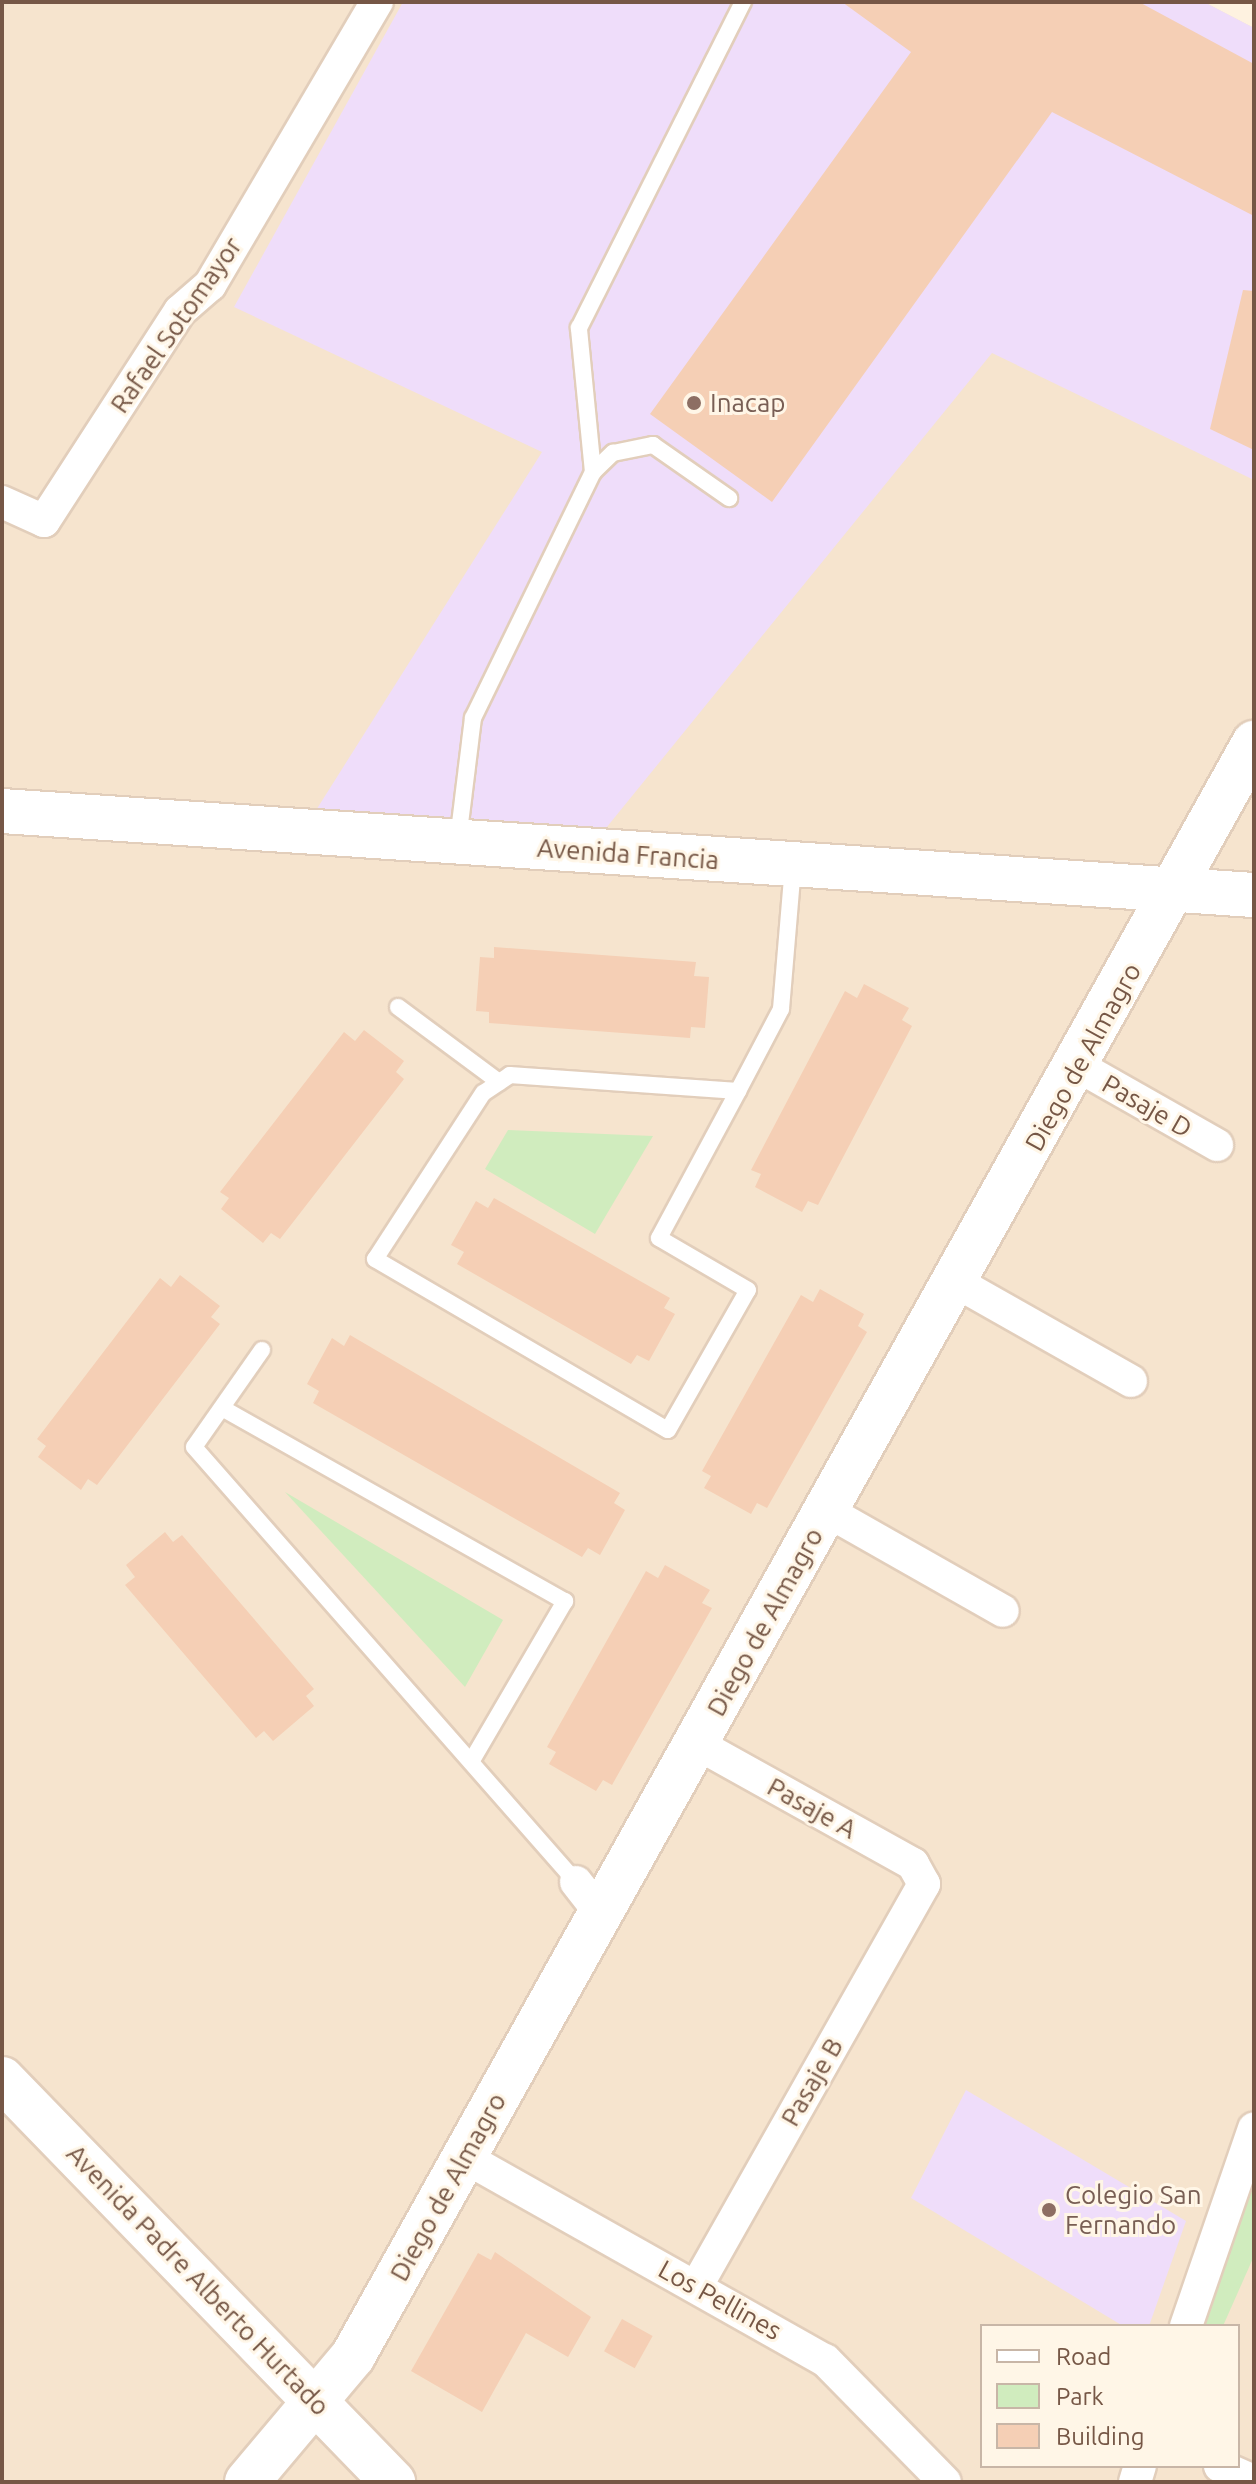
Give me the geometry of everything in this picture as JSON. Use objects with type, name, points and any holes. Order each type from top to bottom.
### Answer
[{"type":"street","name":"Rafael Sotomayor","points":[[2,502],[44,521],[180,311],[210,285],[377,2]]},
{"type":"street","name":"Diego de Almagro","points":[[247,2482],[353,2356],[464,2157],[589,1898],[697,1744],[1178,888],[1254,743]]},
{"type":"street","name":"Avenida Francia","points":[[2,811],[1254,895]]},
{"type":"street","name":"Pasaje D","points":[[1078,1066],[1217,1145]]},
{"type":"street","points":[[956,1282],[1131,1381]]},
{"type":"street","points":[[827,1511],[1003,1611]]},
{"type":"street","name":"Pasaje A","points":[[697,1744],[913,1864],[924,1876]]},
{"type":"street","name":"Pasaje B","points":[[696,2287],[924,1876]]},
{"type":"street","name":"Avenida Padre Alberto Hurtado","points":[[2,2079],[393,2482]]},
{"type":"street","points":[[1187,2324],[1254,2128]]},
{"type":"street","name":"Los Pellines","points":[[464,2157],[825,2360],[945,2482]]},
{"type":"street","points":[[1225,2468],[1254,2481]]},
{"type":"lane","points":[[593,472],[579,328],[743,2]]},
{"type":"lane","points":[[458,843],[473,718],[593,472],[613,453],[653,445],[729,498]]},
{"type":"lane","points":[[738,1091],[510,1075],[483,1093],[375,1259],[668,1430],[748,1290],[659,1238],[738,1091],[781,1009],[793,864]]},
{"type":"lane","points":[[398,1007],[499,1082]]},
{"type":"lane","points":[[262,1350],[194,1447],[589,1898]]},
{"type":"lane","points":[[222,1408],[565,1601],[471,1762]]},
{"type":"shaded area","points":[[2,2],[1204,2],[1254,28],[1254,2482],[2,2482]]},
{"type":"shaded area","name":"Inacap","points":[[403,2],[1204,2],[1254,28],[1254,480],[992,353],[602,833],[313,815],[542,452],[234,307]]},
{"type":"shaded area","name":"Colegio San Fernando","points":[[966,2090],[1186,2221],[1150,2324],[1120,2324],[911,2198]]},
{"type":"green space","points":[[508,1130],[653,1136],[595,1234],[485,1169]]},
{"type":"green space","points":[[285,1492],[503,1620],[465,1687]]},
{"type":"green space","points":[[1254,2174],[1254,2256],[1224,2324],[1204,2324]]},
{"type":"building","points":[[842,2],[1139,2],[1254,64],[1254,216],[1052,112],[772,502],[650,414],[911,52]]},
{"type":"building","points":[[1243,290],[1254,291],[1254,450],[1210,429]]},
{"type":"building","points":[[494,947],[696,962],[694,976],[709,977],[705,1028],[691,1027],[690,1038],[489,1023],[489,1012],[476,1011],[480,957],[494,958]]},
{"type":"building","points":[[864,984],[909,1008],[902,1020],[912,1026],[818,1205],[808,1201],[802,1212],[755,1187],[761,1174],[751,1170],[845,991],[857,998]]},
{"type":"building","points":[[364,1030],[404,1061],[396,1072],[404,1079],[280,1239],[271,1233],[263,1243],[221,1209],[229,1198],[220,1192],[344,1032],[355,1041]]},
{"type":"building","points":[[494,1198],[670,1298],[664,1308],[675,1314],[649,1361],[637,1355],[631,1364],[457,1264],[464,1252],[451,1245],[476,1201],[488,1208]]},
{"type":"building","points":[[180,1275],[220,1306],[211,1317],[220,1324],[97,1485],[88,1479],[81,1490],[38,1457],[46,1446],[37,1439],[160,1278],[171,1287]]},
{"type":"building","points":[[820,1289],[864,1314],[858,1326],[867,1332],[767,1508],[757,1503],[751,1514],[704,1488],[711,1476],[702,1471],[801,1295],[813,1302]]},
{"type":"building","points":[[350,1335],[620,1493],[614,1503],[625,1510],[600,1555],[588,1548],[582,1557],[313,1403],[319,1391],[307,1384],[332,1338],[344,1346]]},
{"type":"building","points":[[165,1532],[173,1542],[182,1535],[314,1689],[306,1696],[314,1706],[273,1741],[264,1731],[256,1738],[125,1585],[135,1577],[126,1565]]},
{"type":"building","points":[[665,1565],[710,1590],[702,1603],[712,1608],[612,1785],[603,1780],[596,1791],[549,1764],[556,1752],[547,1747],[646,1571],[658,1578]]},
{"type":"building","points":[[495,2252],[591,2317],[568,2357],[526,2333],[482,2412],[411,2371],[478,2253],[491,2260]]},
{"type":"building","points":[[622,2319],[653,2336],[635,2368],[604,2351]]},
{"type":"place","name":"Inacap","points":[[694,403]]},
{"type":"place","name":"Colegio San Fernando","points":[[1049,2210]]}]
